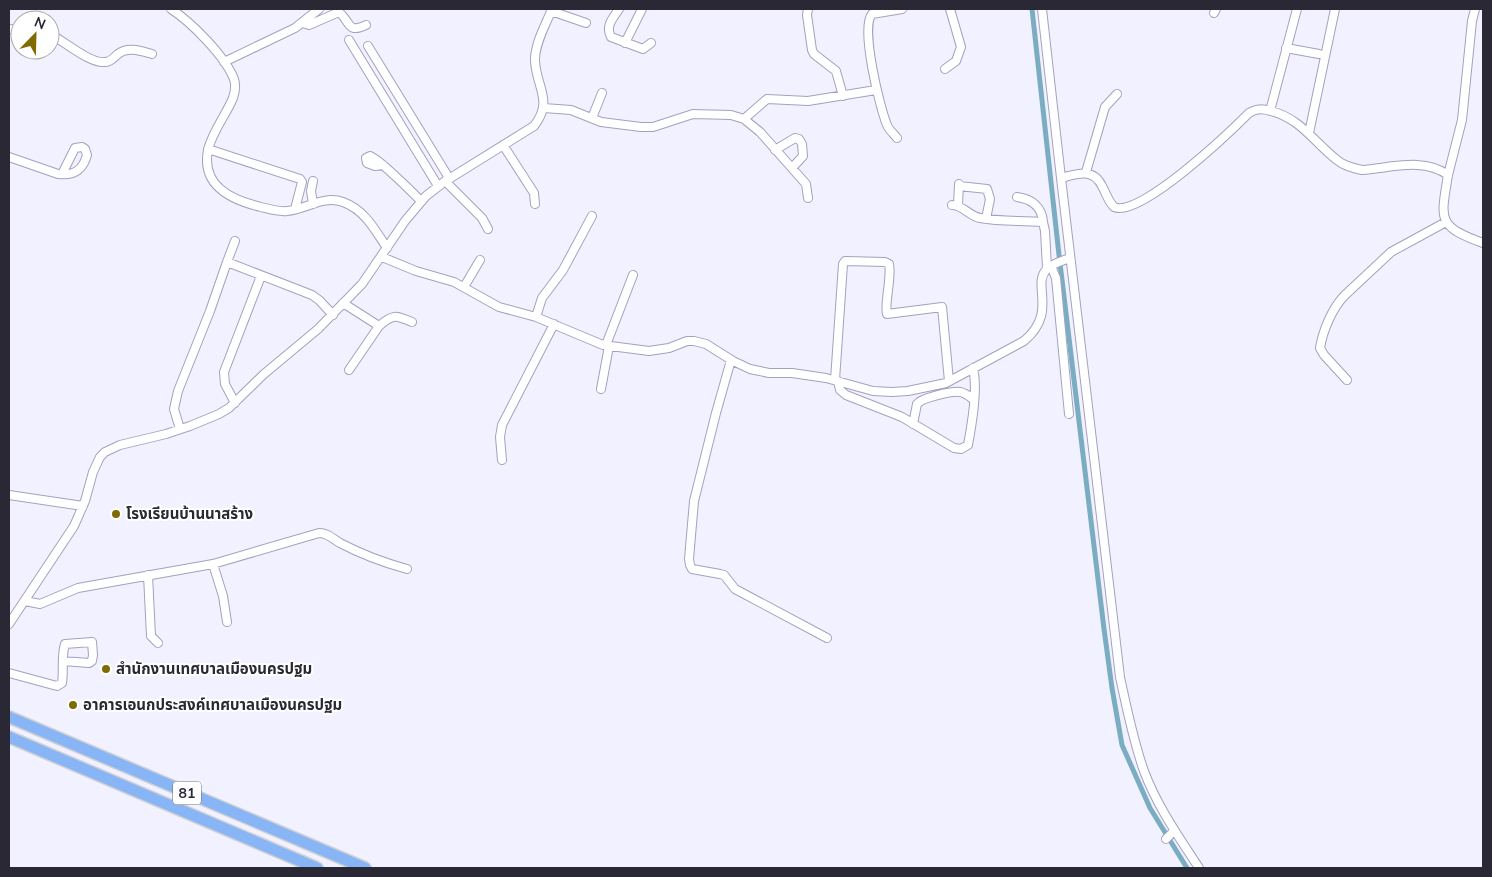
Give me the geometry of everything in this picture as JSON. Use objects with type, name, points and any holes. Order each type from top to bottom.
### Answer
[{"type":"highway","name":"81","points":[[9,717],[365,868]]},
{"type":"highway","name":"81","points":[[9,737],[317,868]]},
{"type":"street","points":[[171,9],[196,28],[224,62],[234,79],[235,91],[229,109],[208,149],[208,162],[212,179],[217,187],[236,200],[280,211],[295,210],[335,200],[347,204],[366,218],[387,248]]},
{"type":"street","points":[[224,62],[295,28],[319,9]]},
{"type":"street","points":[[619,9],[610,24],[609,34],[611,37],[643,49],[651,42]]},
{"type":"street","points":[[626,43],[642,9]]},
{"type":"street","points":[[808,9],[812,50],[814,54],[836,71],[843,96]]},
{"type":"street","points":[[897,138],[887,125],[880,97],[876,90],[870,59],[870,17],[872,14],[902,9]]},
{"type":"street","points":[[945,69],[956,61],[960,51],[960,43],[950,9]]},
{"type":"street","points":[[1042,9],[1067,259],[1120,677],[1132,733],[1144,772],[1170,835],[1199,868]]},
{"type":"street","points":[[1270,111],[1296,9]]},
{"type":"street","points":[[1309,133],[1335,9]]},
{"type":"street","points":[[1475,9],[1468,50],[1462,120],[1442,208],[1448,225],[1462,234],[1483,243]]},
{"type":"street","points":[[9,624],[74,526],[83,506],[92,472],[100,457],[105,452],[120,445],[180,430],[219,414],[299,346],[333,315],[362,284],[404,221],[421,201],[447,179],[534,126],[544,108],[536,57],[542,32],[552,10],[586,23]]},
{"type":"street","points":[[302,23],[309,25],[339,12],[352,28],[358,29],[366,25]]},
{"type":"street","points":[[60,40],[87,57],[102,63],[108,62],[119,53],[127,50],[152,54]]},
{"type":"street","points":[[349,40],[438,186]]},
{"type":"street","points":[[368,46],[447,179],[483,220],[488,229]]},
{"type":"street","points":[[1286,48],[1319,54]]},
{"type":"street","points":[[744,119],[767,99],[808,101],[876,90]]},
{"type":"street","points":[[588,117],[596,107],[602,93]]},
{"type":"street","points":[[1086,172],[1105,107],[1117,94]]},
{"type":"street","points":[[544,108],[570,110],[613,124],[641,127],[658,126],[678,117],[693,114],[722,114],[744,119],[760,132],[806,184],[808,198]]},
{"type":"street","points":[[1060,178],[1086,172],[1099,180],[1114,207],[1130,206],[1151,196],[1179,175],[1254,110],[1263,109],[1288,117],[1309,133],[1336,160],[1353,168],[1362,170],[1419,165],[1433,167],[1448,175]]},
{"type":"street","points":[[775,150],[795,138],[798,139],[802,144],[803,156],[792,168]]},
{"type":"street","points":[[504,145],[534,193],[535,204]]},
{"type":"street","points":[[208,149],[300,179],[302,182],[295,210]]},
{"type":"street","points":[[9,158],[62,174]]},
{"type":"street","points":[[383,165],[421,201]]},
{"type":"street","points":[[313,181],[311,191],[313,204]]},
{"type":"street","points":[[986,219],[990,199],[987,189],[959,185],[955,205],[970,214],[986,219],[1043,222]]},
{"type":"street","points":[[1017,197],[1030,200],[1039,208],[1042,215],[1051,266],[1056,278],[1069,414]]},
{"type":"street","points":[[536,317],[542,298],[567,263],[592,216]]},
{"type":"street","points":[[1347,380],[1320,348],[1328,324],[1338,304],[1344,296],[1391,252],[1446,222]]},
{"type":"street","points":[[180,430],[174,409],[178,391],[235,241]]},
{"type":"street","points":[[382,256],[416,270],[448,280],[499,306],[536,317],[608,346],[660,350],[694,341],[706,344],[742,366],[758,372],[808,375],[873,391],[887,392],[926,388],[949,381],[1024,341],[1036,329],[1043,313],[1042,279],[1051,266],[1067,259]]},
{"type":"street","points":[[464,287],[480,260]]},
{"type":"street","points":[[949,381],[942,306],[887,314],[889,264],[885,262],[845,261],[843,264],[837,381],[840,390],[846,395],[902,417],[954,448],[964,448],[968,445],[974,400],[975,376],[973,368]]},
{"type":"street","points":[[228,262],[312,295],[333,315]]},
{"type":"street","points":[[601,389],[608,346],[633,275]]},
{"type":"street","points":[[235,402],[224,384],[224,372],[261,276]]},
{"type":"street","points":[[343,304],[379,326]]},
{"type":"street","points":[[349,370],[379,326],[389,318],[394,316],[412,322]]},
{"type":"street","points":[[502,460],[500,437],[502,425],[554,324]]},
{"type":"street","points":[[731,360],[694,501],[690,565],[692,569],[724,576],[735,589],[827,638]]},
{"type":"street","points":[[913,424],[916,404],[925,399],[957,391],[968,395],[974,400]]},
{"type":"street","points":[[9,495],[83,506]]},
{"type":"street","points":[[24,601],[40,604],[78,588],[213,564],[321,533],[378,559],[407,569]]},
{"type":"street","points":[[213,564],[223,596],[227,622]]},
{"type":"street","points":[[148,575],[151,636],[158,644]]},
{"type":"street","points":[[9,673],[57,686],[62,683],[63,661]]},
{"type":"waterway","points":[[1032,9],[1059,255],[1104,629],[1122,745],[1150,808],[1187,868]]},
{"type":"place","name":"โรงเรียนบ้านนาสร้าง","points":[[116,514]]},
{"type":"place","name":"สำนักงานเทศบาลเมืองนครปฐม","points":[[106,669]]},
{"type":"place","name":"อาคารเอนกประสงค์เทศบาลเมืองนครปฐม","points":[[73,705]]}]
